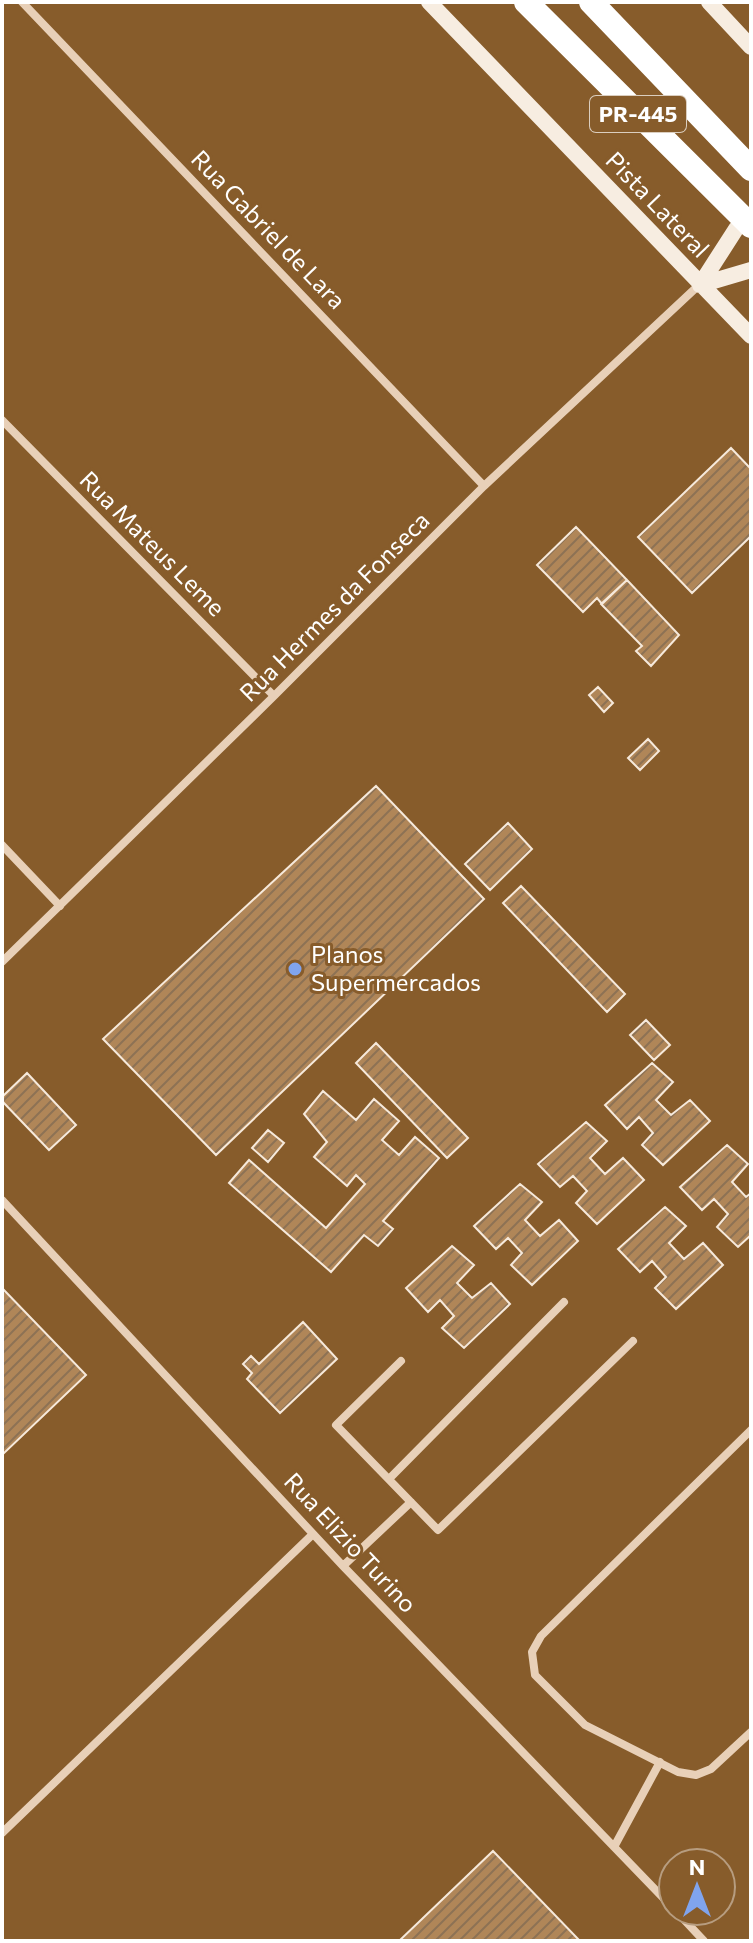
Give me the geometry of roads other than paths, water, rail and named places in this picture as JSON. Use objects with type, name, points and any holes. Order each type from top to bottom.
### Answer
[{"type":"highway","name":"PR-445","points":[[526,2],[744,228]]},
{"type":"highway","name":"PR-445","points":[[591,2],[751,169]]},
{"type":"street","name":"Rua Gabriel de Lara","points":[[22,2],[484,486]]},
{"type":"street","name":"Pista Lateral","points":[[429,2],[751,336]]},
{"type":"street","points":[[709,2],[751,47]]},
{"type":"street","points":[[700,285],[751,216]]},
{"type":"street","points":[[700,285],[751,270]]},
{"type":"street","name":"Rua Hermes da Fonseca","points":[[2,962],[484,486],[700,285]]},
{"type":"street","name":"Rua Mateus Leme","points":[[2,420],[274,696]]},
{"type":"street","points":[[2,845],[60,906]]},
{"type":"street","name":"Rua Elizio Turino","points":[[2,1200],[343,1566],[657,1892]]},
{"type":"street","points":[[389,1479],[564,1302]]},
{"type":"street","points":[[401,1361],[336,1425],[438,1530],[633,1341]]},
{"type":"street","points":[[751,1430],[541,1636],[532,1652],[535,1675],[585,1725],[678,1772],[696,1775],[711,1769],[751,1732]]},
{"type":"street","points":[[343,1566],[411,1502]]},
{"type":"street","points":[[2,1833],[313,1534]]},
{"type":"street","points":[[614,1847],[660,1762]]},
{"type":"place","name":"Planos Supermercados","points":[[295,969]]}]
